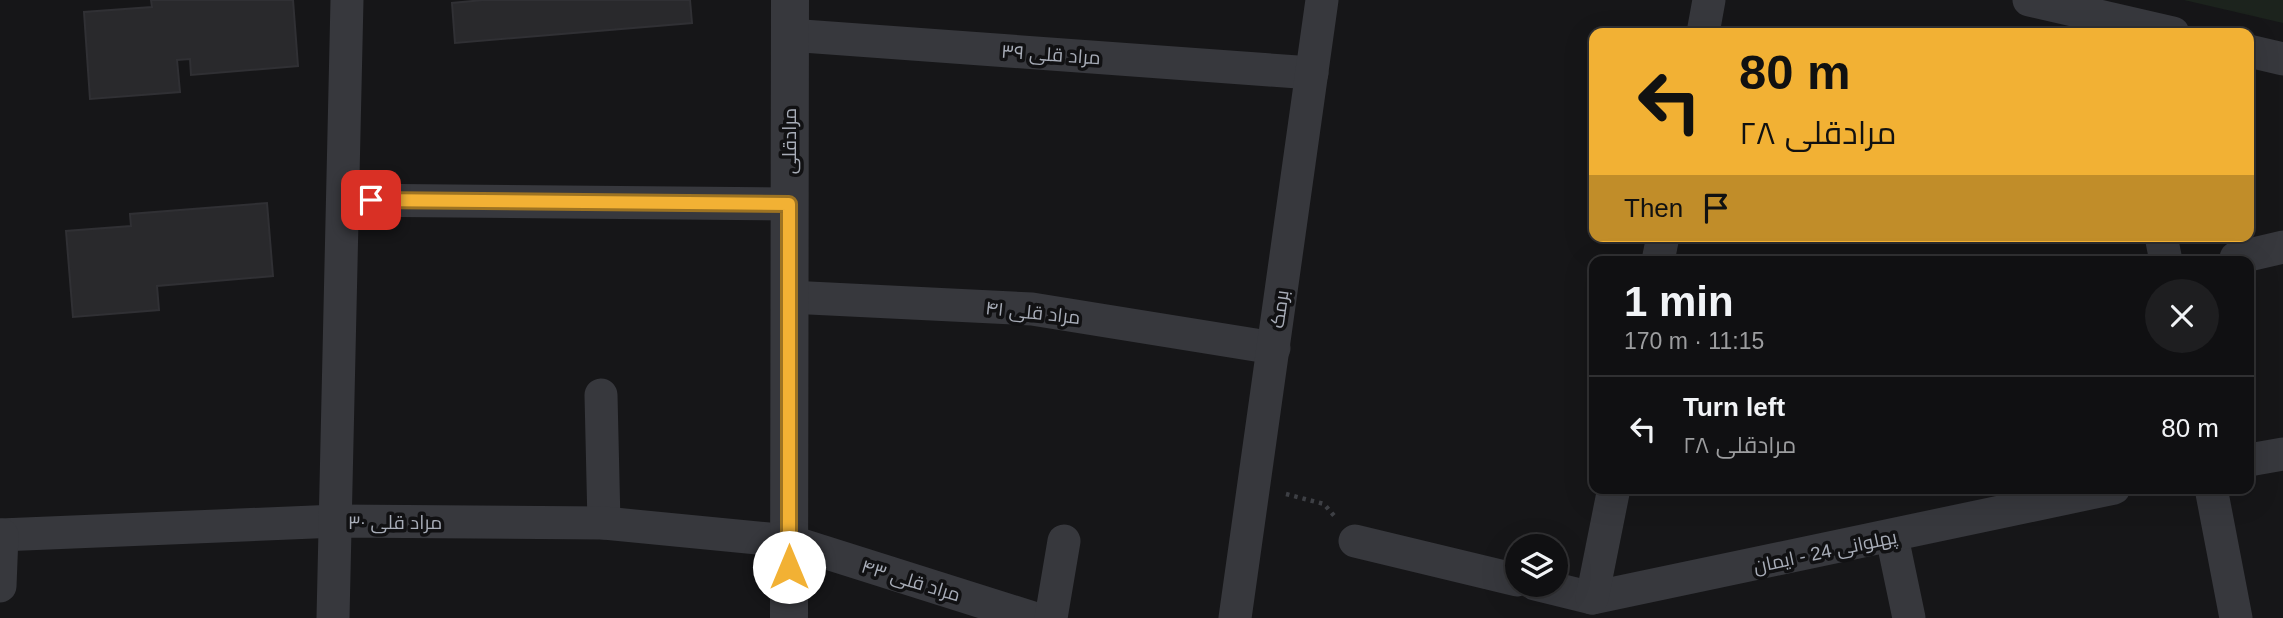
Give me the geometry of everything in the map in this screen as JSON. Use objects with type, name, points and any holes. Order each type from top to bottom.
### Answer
[{"type":"street","points":[[332,618],[337,521],[347,0]]},
{"type":"street","name":"برمک","points":[[1235,618],[1322,0]]},
{"type":"street","points":[[1704,28],[1709,0]]},
{"type":"street","points":[[2029,0],[2121,27]]},
{"type":"street","name":"مراد قلی ۳۹","points":[[790,18],[1312,73]]},
{"type":"street","name":"مرادقلی","points":[[789,618],[790,18]]},
{"type":"street","points":[[2254,52],[2283,59]]},
{"type":"street","points":[[343,200],[789,204]]},
{"type":"street","points":[[2245,256],[2283,247]]},
{"type":"street","name":"مراد قلی ۴۱","points":[[789,297],[1032,309],[1274,348]]},
{"type":"street","points":[[601,395],[604,523]]},
{"type":"street","points":[[2254,459],[2283,454]]},
{"type":"street","points":[[1592,598],[1613,494]]},
{"type":"street","name":"پهلوانی 24 - ایمان","points":[[1568,592],[1592,598],[2088,494]]},
{"type":"street","points":[[2212,494],[2236,618]]},
{"type":"street","name":"مراد قلی ۳۰","points":[[1,535],[337,521],[604,523],[789,541]]},
{"type":"street","points":[[0,586],[1,535]]},
{"type":"street","points":[[1892,537],[1909,618]]},
{"type":"street","name":"مراد قلی ۴۳","points":[[789,541],[1033,618]]},
{"type":"street","points":[[1051,618],[1064,541]]},
{"type":"street","points":[[1355,541],[1505,577]]},
{"type":"path","points":[[1254,485],[1324,504],[1355,541]]},
{"type":"shaded area","points":[[2184,0],[2283,0],[2283,23]]},
{"type":"building","points":[[151,0],[293,0],[298,66],[191,75],[190,59],[177,60],[180,92],[90,99],[84,12],[152,7]]},
{"type":"building","points":[[483,0],[690,0],[692,23],[455,43],[452,3]]},
{"type":"building","points":[[267,203],[273,276],[157,286],[159,310],[73,317],[66,231],[131,226],[130,214]]},
{"type":"route","points":[[371,200],[789,204],[789,567]]}]
